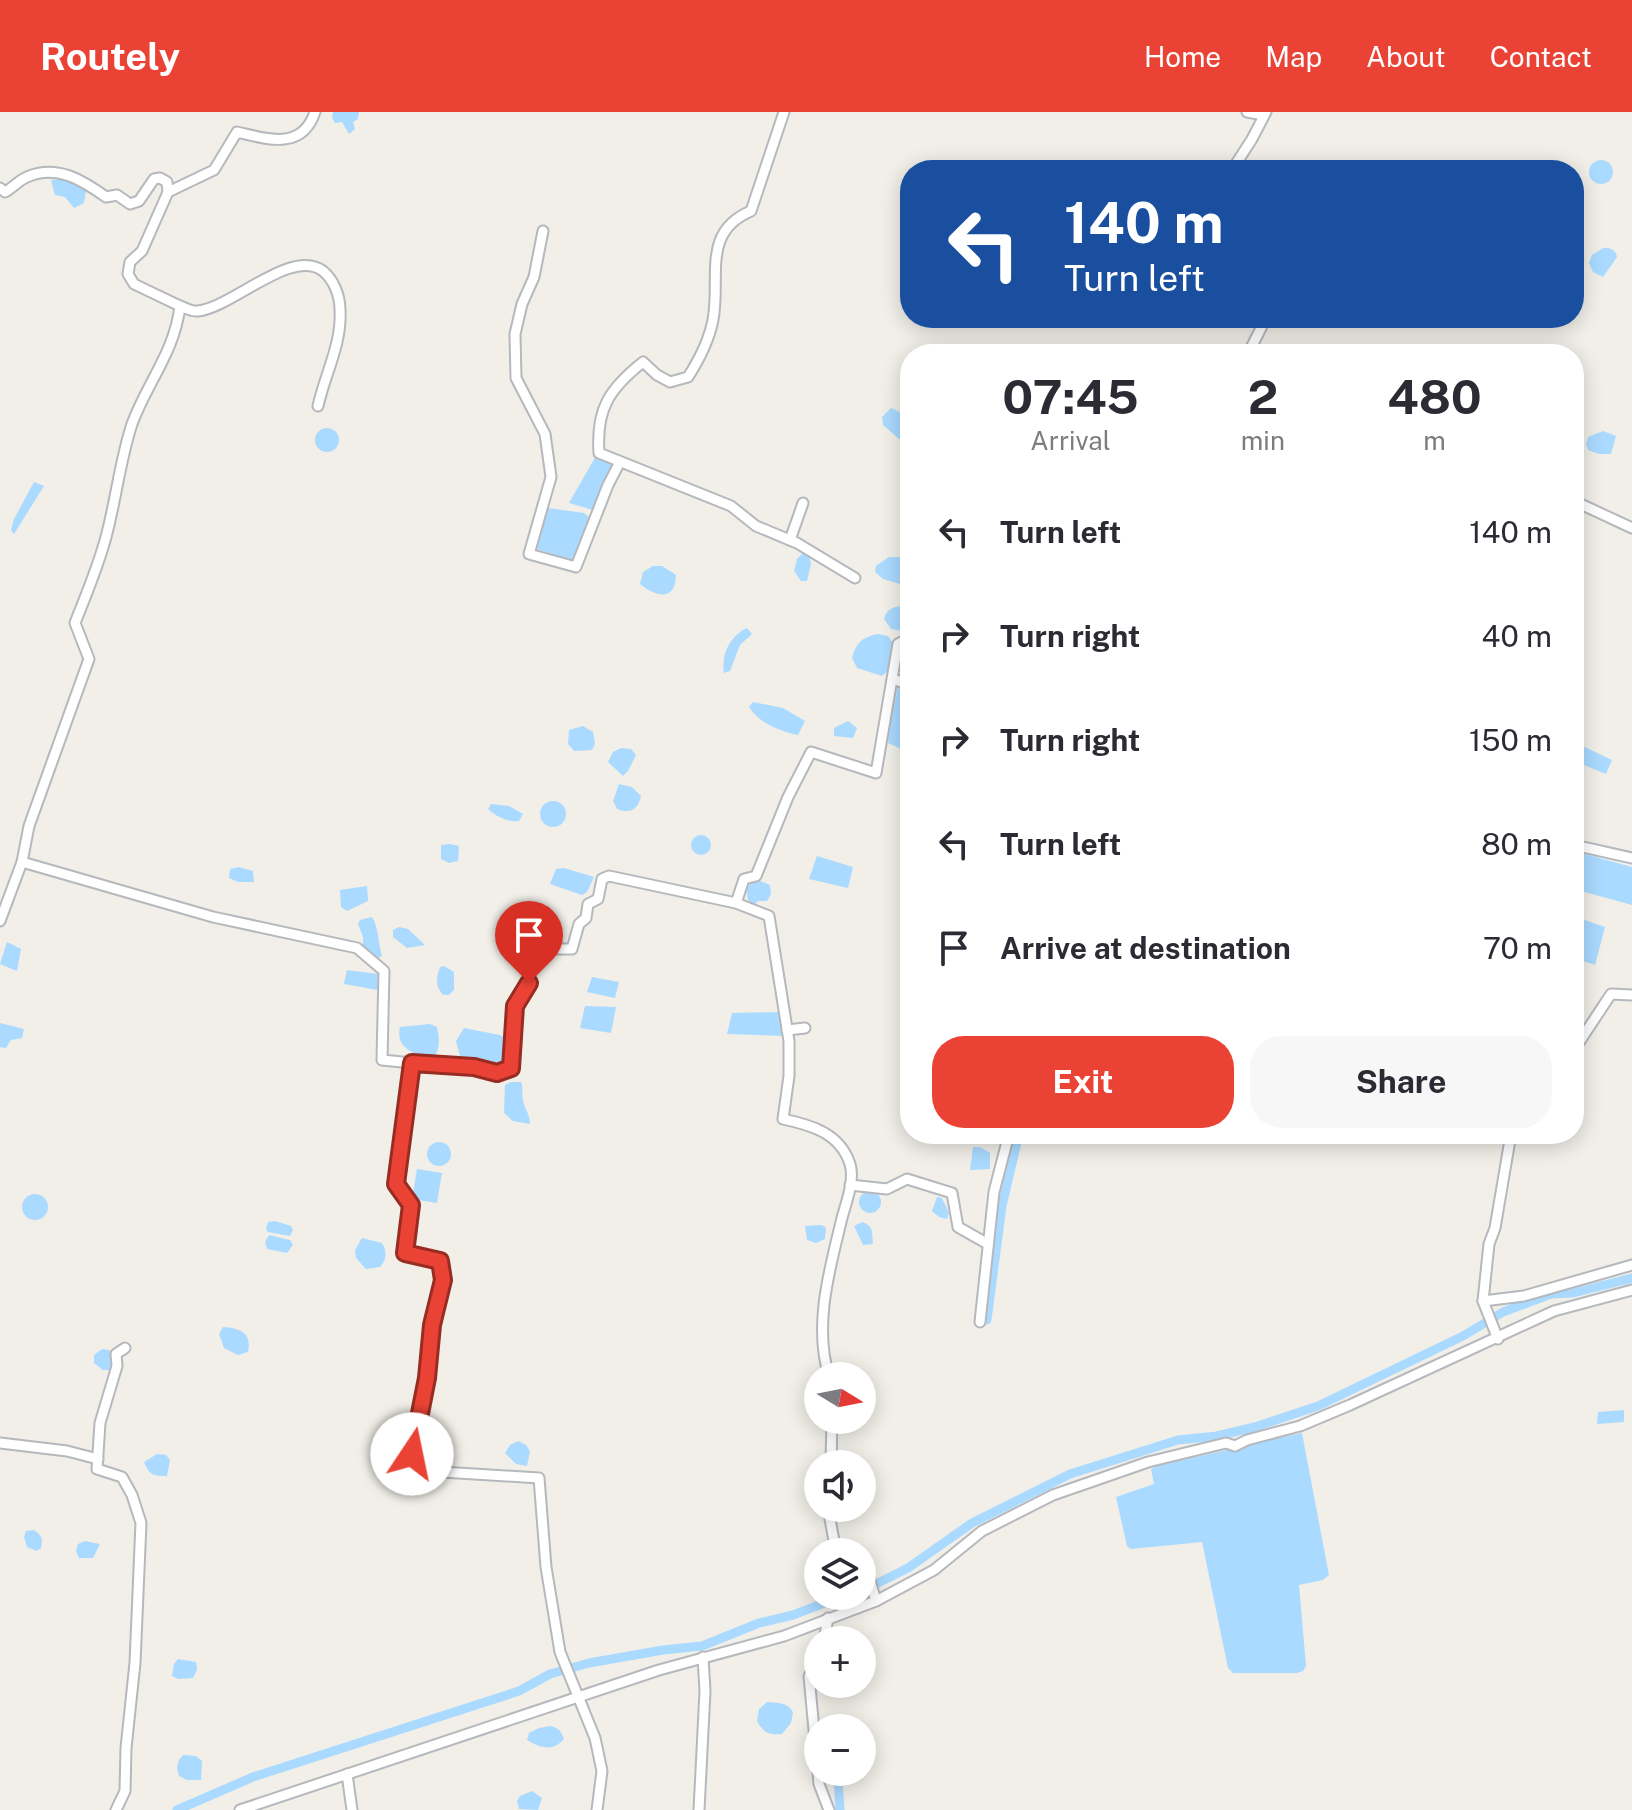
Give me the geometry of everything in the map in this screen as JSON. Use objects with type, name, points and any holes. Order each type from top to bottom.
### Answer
[{"type":"street","points":[[168,192],[214,170],[237,132],[282,140],[298,136],[315,112]]},
{"type":"street","points":[[784,112],[751,211],[736,218],[723,231],[714,280],[714,318],[698,362],[688,377],[670,382],[643,362],[624,377],[604,405],[598,433],[599,453],[731,506],[756,526],[790,540],[855,578]]},
{"type":"street","points":[[1238,160],[1265,114],[1247,112]]},
{"type":"street","points":[[0,188],[5,192],[24,177],[53,172],[70,175],[106,197],[117,195],[130,204],[139,201],[154,179],[167,182],[168,192],[142,251],[130,262],[128,274],[134,284],[195,312],[227,302],[277,272],[300,264],[317,267],[330,277],[337,292],[340,311],[334,357],[318,406]]},
{"type":"street","points":[[543,231],[534,277],[522,304],[515,334],[516,378],[545,434],[551,477],[529,554],[576,567],[620,462]]},
{"type":"street","points":[[0,921],[22,862],[29,826],[89,659],[75,623],[106,539],[131,427],[170,349],[180,306]]},
{"type":"street","points":[[790,540],[803,503]]},
{"type":"street","points":[[1584,506],[1632,528]]},
{"type":"street","points":[[736,903],[744,879],[756,876],[788,797],[811,752],[876,773],[900,643]]},
{"type":"street","points":[[893,679],[900,681]]},
{"type":"street","points":[[1584,847],[1632,858]]},
{"type":"street","points":[[22,862],[213,917],[357,948],[384,971],[382,1060],[474,1067],[497,1073],[511,1068],[515,1006],[529,983],[533,949],[572,949],[579,924],[586,918],[588,904],[598,899],[602,879],[609,876],[736,903],[769,916],[787,1030],[789,1076],[783,1119],[812,1126],[836,1140],[851,1165],[850,1185],[825,1294],[827,1362]]},
{"type":"street","points":[[1584,1035],[1611,994],[1632,995]]},
{"type":"street","points":[[787,1030],[805,1028]]},
{"type":"street","points":[[412,1063],[396,1184],[411,1205],[405,1253],[440,1261],[443,1280],[432,1325],[427,1378],[412,1454],[426,1471],[539,1478],[546,1567],[564,1664],[595,1738],[602,1771],[597,1810]]},
{"type":"street","points":[[980,1322],[994,1192],[1006,1144]]},
{"type":"street","points":[[1496,1334],[1483,1301],[1489,1244],[1495,1228],[1509,1144]]},
{"type":"street","points":[[850,1185],[887,1189],[907,1179],[952,1193],[958,1227],[988,1244]]},
{"type":"street","points":[[1483,1301],[1524,1296],[1632,1265]]},
{"type":"street","points":[[876,1600],[934,1570],[982,1531],[1053,1495],[1148,1462],[1226,1443],[1235,1446],[1300,1426],[1496,1334],[1554,1311],[1632,1290]]},
{"type":"street","points":[[116,1810],[125,1791],[141,1523],[122,1477],[97,1469],[100,1423],[117,1366],[116,1354],[125,1348]]},
{"type":"street","points":[[0,1443],[67,1451],[98,1459]]},
{"type":"street","points":[[240,1810],[577,1697],[703,1657],[784,1636],[849,1610]]},
{"type":"street","points":[[827,1626],[828,1618]]},
{"type":"street","points":[[699,1810],[705,1691],[703,1657]]},
{"type":"street","points":[[811,1698],[819,1784],[829,1810]]},
{"type":"street","points":[[347,1774],[352,1810]]},
{"type":"water","points":[[333,112],[359,112],[358,119],[353,122],[355,129],[349,134],[342,122],[335,123]]},
{"type":"water","points":[[1601,160],[1612,167],[1613,172],[1606,183],[1601,184],[1590,177],[1589,172],[1596,161]]},
{"type":"water","points":[[60,179],[80,185],[86,191],[84,203],[74,208],[65,197],[55,195],[51,180]]},
{"type":"water","points":[[1603,248],[1612,250],[1617,257],[1603,277],[1593,272],[1589,263],[1592,255]]},
{"type":"water","points":[[891,408],[900,413],[900,439],[883,425],[882,417]]},
{"type":"water","points":[[327,428],[336,431],[339,440],[336,449],[327,452],[318,449],[315,440],[318,431]]},
{"type":"water","points":[[1603,431],[1616,436],[1611,454],[1588,450],[1588,437]]},
{"type":"water","points":[[596,456],[614,463],[593,510],[569,503]]},
{"type":"water","points":[[34,482],[44,486],[14,534],[11,530],[14,519]]},
{"type":"water","points":[[548,508],[584,513],[589,517],[575,561],[537,549]]},
{"type":"water","points":[[802,554],[809,555],[811,564],[807,581],[801,581],[794,571]]},
{"type":"water","points":[[889,557],[900,557],[900,584],[883,579],[875,572],[876,566]]},
{"type":"water","points":[[653,566],[662,566],[676,575],[675,584],[668,593],[658,594],[640,584],[643,572]]},
{"type":"water","points":[[900,606],[900,630],[891,629],[884,619],[895,607]]},
{"type":"water","points":[[747,628],[752,634],[740,645],[730,671],[724,673],[728,646]]},
{"type":"water","points":[[878,634],[888,636],[893,643],[888,671],[882,676],[857,668],[852,658],[861,641]]},
{"type":"water","points":[[900,687],[900,748],[888,743]]},
{"type":"water","points":[[753,702],[783,708],[805,721],[798,735],[765,722],[749,707]]},
{"type":"water","points":[[848,721],[857,728],[853,738],[834,736],[834,728]]},
{"type":"water","points":[[583,726],[593,732],[595,744],[592,750],[574,751],[568,744],[569,730]]},
{"type":"water","points":[[1584,747],[1612,760],[1606,774],[1584,765]]},
{"type":"water","points":[[621,748],[631,749],[636,755],[623,776],[608,762],[613,752]]},
{"type":"water","points":[[619,784],[632,787],[641,796],[633,810],[617,809],[613,801]]},
{"type":"water","points":[[553,801],[562,805],[566,814],[562,823],[553,827],[544,823],[540,814],[544,805]]},
{"type":"water","points":[[491,804],[509,806],[523,814],[519,821],[506,820],[488,809]]},
{"type":"water","points":[[701,835],[708,838],[711,845],[708,852],[701,855],[694,852],[691,845],[694,838]]},
{"type":"water","points":[[441,845],[459,846],[458,861],[449,863],[441,859]]},
{"type":"water","points":[[1584,854],[1632,867],[1632,905],[1584,892]]},
{"type":"water","points":[[817,856],[853,867],[848,888],[809,879]]},
{"type":"water","points":[[239,867],[253,871],[254,882],[238,882],[229,878],[230,869]]},
{"type":"water","points":[[564,868],[594,877],[587,892],[582,895],[550,884],[556,869]]},
{"type":"water","points":[[758,880],[770,885],[771,894],[767,901],[758,901],[754,905],[748,900],[746,889]]},
{"type":"water","points":[[367,886],[368,901],[347,911],[341,907],[340,890]]},
{"type":"water","points":[[372,917],[382,956],[378,958],[363,948],[358,924],[360,920]]},
{"type":"water","points":[[1584,920],[1605,927],[1595,965],[1584,961]]},
{"type":"water","points":[[399,927],[408,929],[425,945],[407,948],[393,937],[393,930]]},
{"type":"water","points":[[7,942],[21,949],[17,971],[0,964]]},
{"type":"water","points":[[440,967],[454,972],[454,990],[449,995],[443,995],[437,985]]},
{"type":"water","points":[[347,970],[378,974],[378,990],[344,984]]},
{"type":"water","points":[[592,977],[619,982],[615,998],[587,992]]},
{"type":"water","points":[[585,1006],[616,1007],[611,1033],[580,1028]]},
{"type":"water","points":[[780,1012],[784,1036],[727,1034],[732,1013]]},
{"type":"water","points":[[0,1023],[24,1029],[22,1038],[11,1040],[6,1048],[0,1047]]},
{"type":"water","points":[[430,1024],[437,1027],[439,1039],[433,1058],[419,1055],[403,1045],[400,1027]]},
{"type":"water","points":[[464,1028],[500,1035],[508,1040],[507,1063],[483,1064],[460,1056],[456,1041]]},
{"type":"water","points":[[521,1082],[530,1124],[513,1121],[504,1113],[505,1085]]},
{"type":"water","points":[[439,1142],[448,1145],[451,1154],[448,1163],[439,1166],[430,1163],[427,1154],[430,1145]]},
{"type":"water","points":[[973,1147],[990,1153],[990,1169],[970,1170]]},
{"type":"water","points":[[417,1169],[442,1173],[437,1203],[412,1199]]},
{"type":"water","points":[[870,1191],[878,1194],[881,1202],[878,1210],[870,1213],[862,1210],[859,1202],[862,1194]]},
{"type":"water","points":[[35,1194],[44,1198],[48,1207],[44,1216],[35,1220],[26,1216],[22,1207],[26,1198]]},
{"type":"water","points":[[937,1197],[942,1198],[949,1213],[947,1219],[932,1211]]},
{"type":"water","points":[[268,1222],[291,1226],[290,1236],[268,1232]]},
{"type":"water","points":[[862,1222],[870,1228],[873,1244],[863,1245],[854,1226]]},
{"type":"water","points":[[822,1225],[826,1228],[825,1239],[816,1243],[807,1240],[805,1226]]},
{"type":"water","points":[[269,1235],[290,1240],[293,1245],[287,1253],[267,1249],[265,1242]]},
{"type":"water","points":[[362,1238],[382,1243],[386,1255],[380,1267],[366,1269],[356,1258],[355,1250]]},
{"type":"water","points":[[223,1327],[235,1329],[246,1336],[248,1352],[238,1355],[224,1348],[219,1334]]},
{"type":"water","points":[[102,1349],[109,1350],[114,1358],[111,1370],[103,1370],[94,1363],[94,1355]]},
{"type":"water","points":[[1624,1410],[1624,1422],[1597,1424],[1598,1412]]},
{"type":"water","points":[[1302,1433],[1329,1575],[1323,1580],[1299,1585],[1306,1666],[1297,1673],[1233,1673],[1228,1668],[1202,1542],[1131,1549],[1127,1546],[1116,1497],[1154,1484],[1151,1469],[1156,1466]]},
{"type":"water","points":[[518,1441],[530,1451],[527,1466],[516,1464],[505,1453],[510,1445]]},
{"type":"water","points":[[157,1454],[166,1455],[170,1460],[167,1476],[152,1474],[144,1462]]},
{"type":"water","points":[[34,1530],[42,1539],[41,1548],[37,1551],[27,1547],[24,1537],[26,1531]]},
{"type":"water","points":[[85,1541],[100,1544],[93,1558],[79,1558],[76,1551],[78,1544]]},
{"type":"water","points":[[178,1659],[196,1662],[197,1670],[193,1678],[178,1679],[172,1676]]},
{"type":"water","points":[[767,1702],[785,1705],[793,1712],[791,1723],[782,1734],[766,1732],[757,1721],[759,1709]]},
{"type":"water","points":[[550,1726],[562,1734],[564,1739],[560,1743],[546,1747],[527,1740],[529,1733]]},
{"type":"water","points":[[183,1755],[196,1756],[202,1761],[201,1780],[187,1780],[179,1776],[178,1764]]},
{"type":"water","points":[[532,1791],[542,1798],[538,1810],[519,1809],[517,1801],[520,1796]]},
{"type":"waterway","points":[[987,1320],[1002,1206],[1017,1144]]},
{"type":"waterway","points":[[876,1584],[908,1568],[972,1523],[1070,1474],[1178,1440],[1217,1436],[1255,1427],[1318,1406],[1463,1336],[1503,1312],[1551,1294],[1573,1293],[1632,1278]]},
{"type":"waterway","points":[[177,1810],[253,1777],[519,1691],[550,1674],[589,1663],[702,1646],[759,1623],[806,1610]]},
{"type":"waterway","points":[[838,1786],[840,1810]]},
{"type":"route","points":[[412,1454],[427,1378],[432,1325],[443,1280],[440,1261],[405,1253],[411,1205],[396,1184],[412,1063],[474,1067],[497,1073],[511,1068],[515,1006],[529,983]]}]
